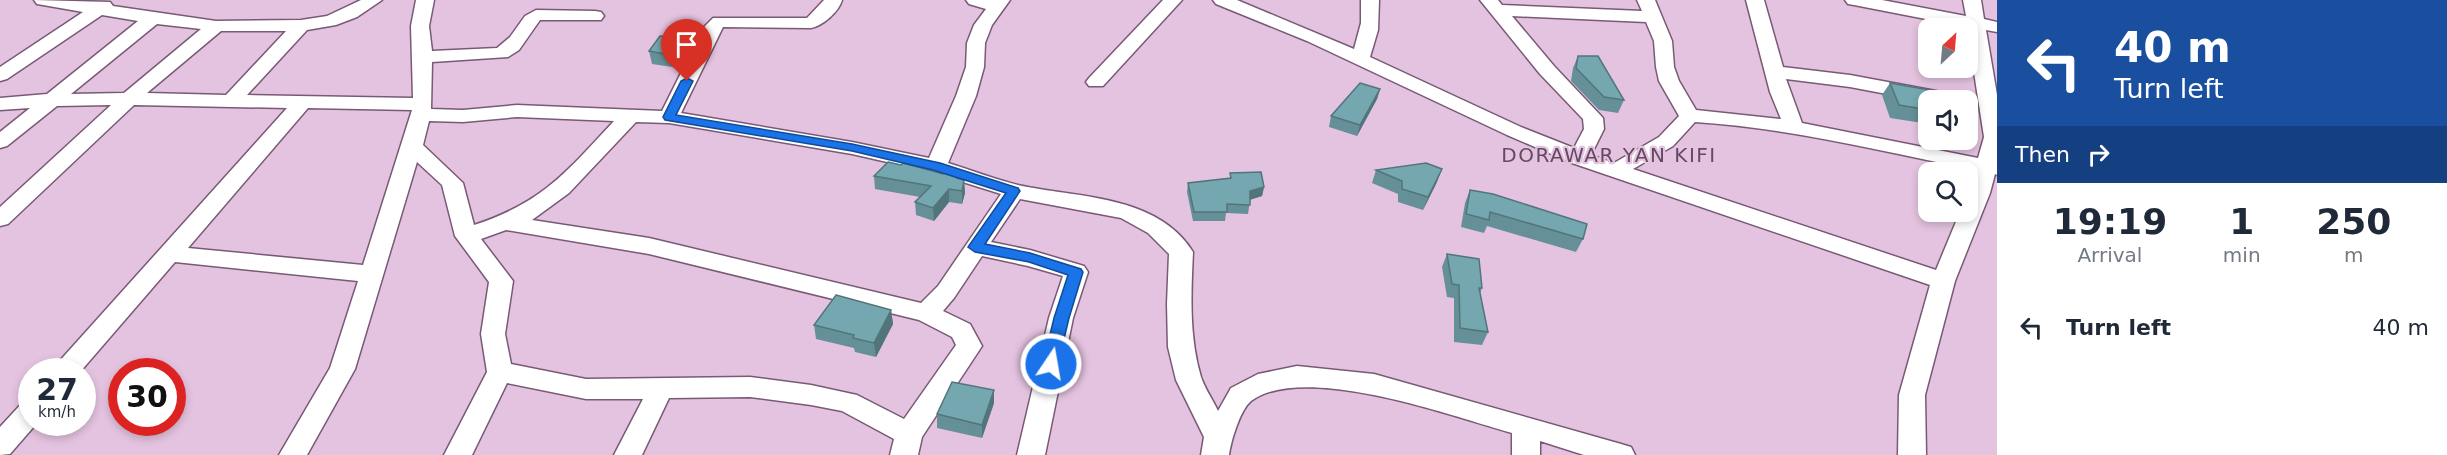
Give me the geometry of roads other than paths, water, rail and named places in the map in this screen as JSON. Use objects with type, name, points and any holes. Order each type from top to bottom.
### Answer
[{"type":"street","points":[[43,0],[105,5],[153,18],[216,26],[301,25],[330,21],[351,13],[373,0]]},
{"type":"street","points":[[293,455],[342,369],[412,146],[421,110],[423,57],[420,27],[425,0]]},
{"type":"street","points":[[669,117],[713,27],[719,21],[811,23],[832,4],[833,0]]},
{"type":"street","points":[[936,166],[966,96],[975,67],[976,43],[983,25],[998,3],[975,0]]},
{"type":"street","points":[[1096,82],[1173,0]]},
{"type":"street","points":[[1222,0],[1313,37],[1514,131],[1579,158],[1943,281]]},
{"type":"street","points":[[1359,60],[1367,43],[1371,22],[1370,0]]},
{"type":"street","points":[[1755,0],[1780,92],[1794,127]]},
{"type":"street","points":[[1854,0],[1945,18]]},
{"type":"street","points":[[1972,0],[1974,18]]},
{"type":"street","points":[[0,75],[105,5]]},
{"type":"street","points":[[1494,5],[1547,70],[1578,99],[1593,118],[1594,129],[1579,158]]},
{"type":"street","points":[[1494,5],[1650,8],[1663,41],[1665,67],[1669,81],[1689,116]]},
{"type":"street","points":[[423,57],[501,53],[510,50],[536,15],[595,16]]},
{"type":"street","points":[[0,142],[153,18]]},
{"type":"street","points":[[1978,24],[1997,27]]},
{"type":"street","points":[[231,101],[301,25]]},
{"type":"street","points":[[0,219],[129,99],[216,26]]},
{"type":"street","points":[[1912,455],[1912,395],[1943,281],[1992,167],[1994,137],[1989,108],[1991,87],[1978,36]]},
{"type":"street","points":[[1775,72],[1850,81],[1918,94]]},
{"type":"street","points":[[0,104],[51,100],[129,99],[302,103],[421,110],[463,117],[518,111],[669,117],[852,147],[936,166],[1014,191],[1127,212],[1156,228],[1181,252],[1179,304],[1181,347],[1189,380],[1216,446]]},
{"type":"street","points":[[77,358],[302,103]]},
{"type":"street","points":[[1978,106],[1989,108]]},
{"type":"street","points":[[466,236],[507,223],[537,207],[565,185],[630,116]]},
{"type":"street","points":[[1689,116],[1737,119],[1794,127],[1992,167]]},
{"type":"street","points":[[1615,171],[1636,158],[1662,147],[1684,126],[1689,116]]},
{"type":"street","points":[[412,146],[452,183],[466,236],[501,281],[493,334],[500,372],[458,455]]},
{"type":"street","points":[[926,313],[946,292],[1014,191]]},
{"type":"street","points":[[500,372],[586,389],[750,387],[820,397],[848,402],[907,444],[969,346],[961,331],[926,313],[649,246],[507,223]]},
{"type":"street","points":[[975,247],[1030,258],[1076,272],[1061,318],[1031,455]]},
{"type":"street","points":[[170,254],[372,274]]},
{"type":"street","points":[[1216,446],[1240,395],[1267,381],[1297,376],[1374,384],[1621,455]]},
{"type":"street","points":[[628,455],[661,388]]},
{"type":"street","points":[[0,446],[18,426]]},
{"type":"street","points":[[1526,426],[1526,455]]},
{"type":"district","name":"DORAWAR YAN KIFI","points":[[1609,155]]}]
